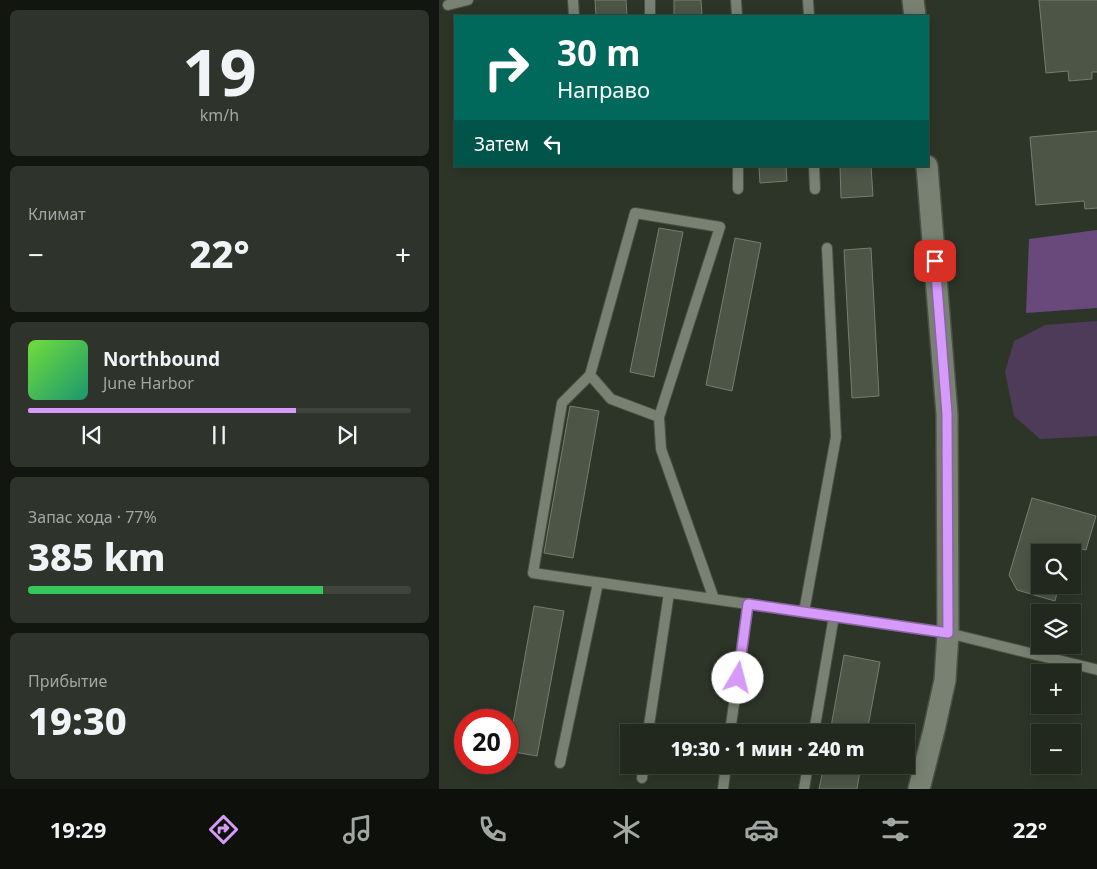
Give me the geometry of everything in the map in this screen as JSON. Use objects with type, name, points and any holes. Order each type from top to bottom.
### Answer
[{"type":"street","points":[[913,0],[915,15]]},
{"type":"street","points":[[919,789],[945,680],[948,633],[947,414],[927,167]]},
{"type":"lane","points":[[448,5],[468,0]]},
{"type":"lane","points":[[573,0],[574,15]]},
{"type":"lane","points":[[650,0],[650,15]]},
{"type":"lane","points":[[737,0],[737,15]]},
{"type":"lane","points":[[808,0],[809,15]]},
{"type":"lane","points":[[738,167],[739,190]]},
{"type":"lane","points":[[814,167],[815,189]]},
{"type":"lane","points":[[714,599],[661,449],[659,417],[720,227],[635,213],[590,375],[562,403],[533,573],[948,633],[1097,670]]},
{"type":"lane","points":[[804,612],[836,437],[827,248]]},
{"type":"lane","points":[[590,375],[611,399],[659,417]]},
{"type":"lane","points":[[560,763],[598,583]]},
{"type":"lane","points":[[649,724],[669,593]]},
{"type":"lane","points":[[731,724],[748,604]]},
{"type":"lane","points":[[815,724],[834,616]]},
{"type":"lane","points":[[642,774],[642,778]]},
{"type":"lane","points":[[723,789],[725,774]]},
{"type":"lane","points":[[804,789],[806,774]]},
{"type":"shaded area","points":[[1097,230],[1097,308],[1026,313],[1029,239]]},
{"type":"shaded area","points":[[1097,321],[1097,436],[1040,439],[1014,416],[1005,372],[1014,341],[1045,325]]},
{"type":"building","points":[[595,0],[626,0],[627,15],[596,15]]},
{"type":"building","points":[[674,0],[701,0],[702,15],[674,15]]},
{"type":"building","points":[[1039,0],[1098,0],[1098,72],[1092,72],[1092,79],[1069,81],[1068,71],[1046,73]]},
{"type":"building","points":[[1098,131],[1098,208],[1085,209],[1084,201],[1036,205],[1030,137]]},
{"type":"building","points":[[759,167],[786,167],[787,181],[760,183]]},
{"type":"building","points":[[840,167],[871,167],[873,196],[841,198]]},
{"type":"building","points":[[659,228],[683,232],[654,377],[630,372]]},
{"type":"building","points":[[735,238],[761,243],[732,391],[706,385]]},
{"type":"building","points":[[871,248],[879,396],[852,398],[844,250]]},
{"type":"building","points":[[570,406],[599,411],[573,558],[544,553]]},
{"type":"building","points":[[1032,498],[1096,516],[1086,550],[1081,549],[1081,544],[1031,544],[1031,594],[1057,594],[1055,601],[1017,590],[1009,575]]},
{"type":"building","points":[[534,606],[564,611],[537,756],[519,753],[519,709],[516,709]]},
{"type":"building","points":[[844,655],[880,662],[868,724],[831,724]]},
{"type":"building","points":[[822,774],[860,774],[857,789],[819,789]]},
{"type":"route","points":[[738,678],[748,604],[948,633],[947,414],[935,261]]}]
